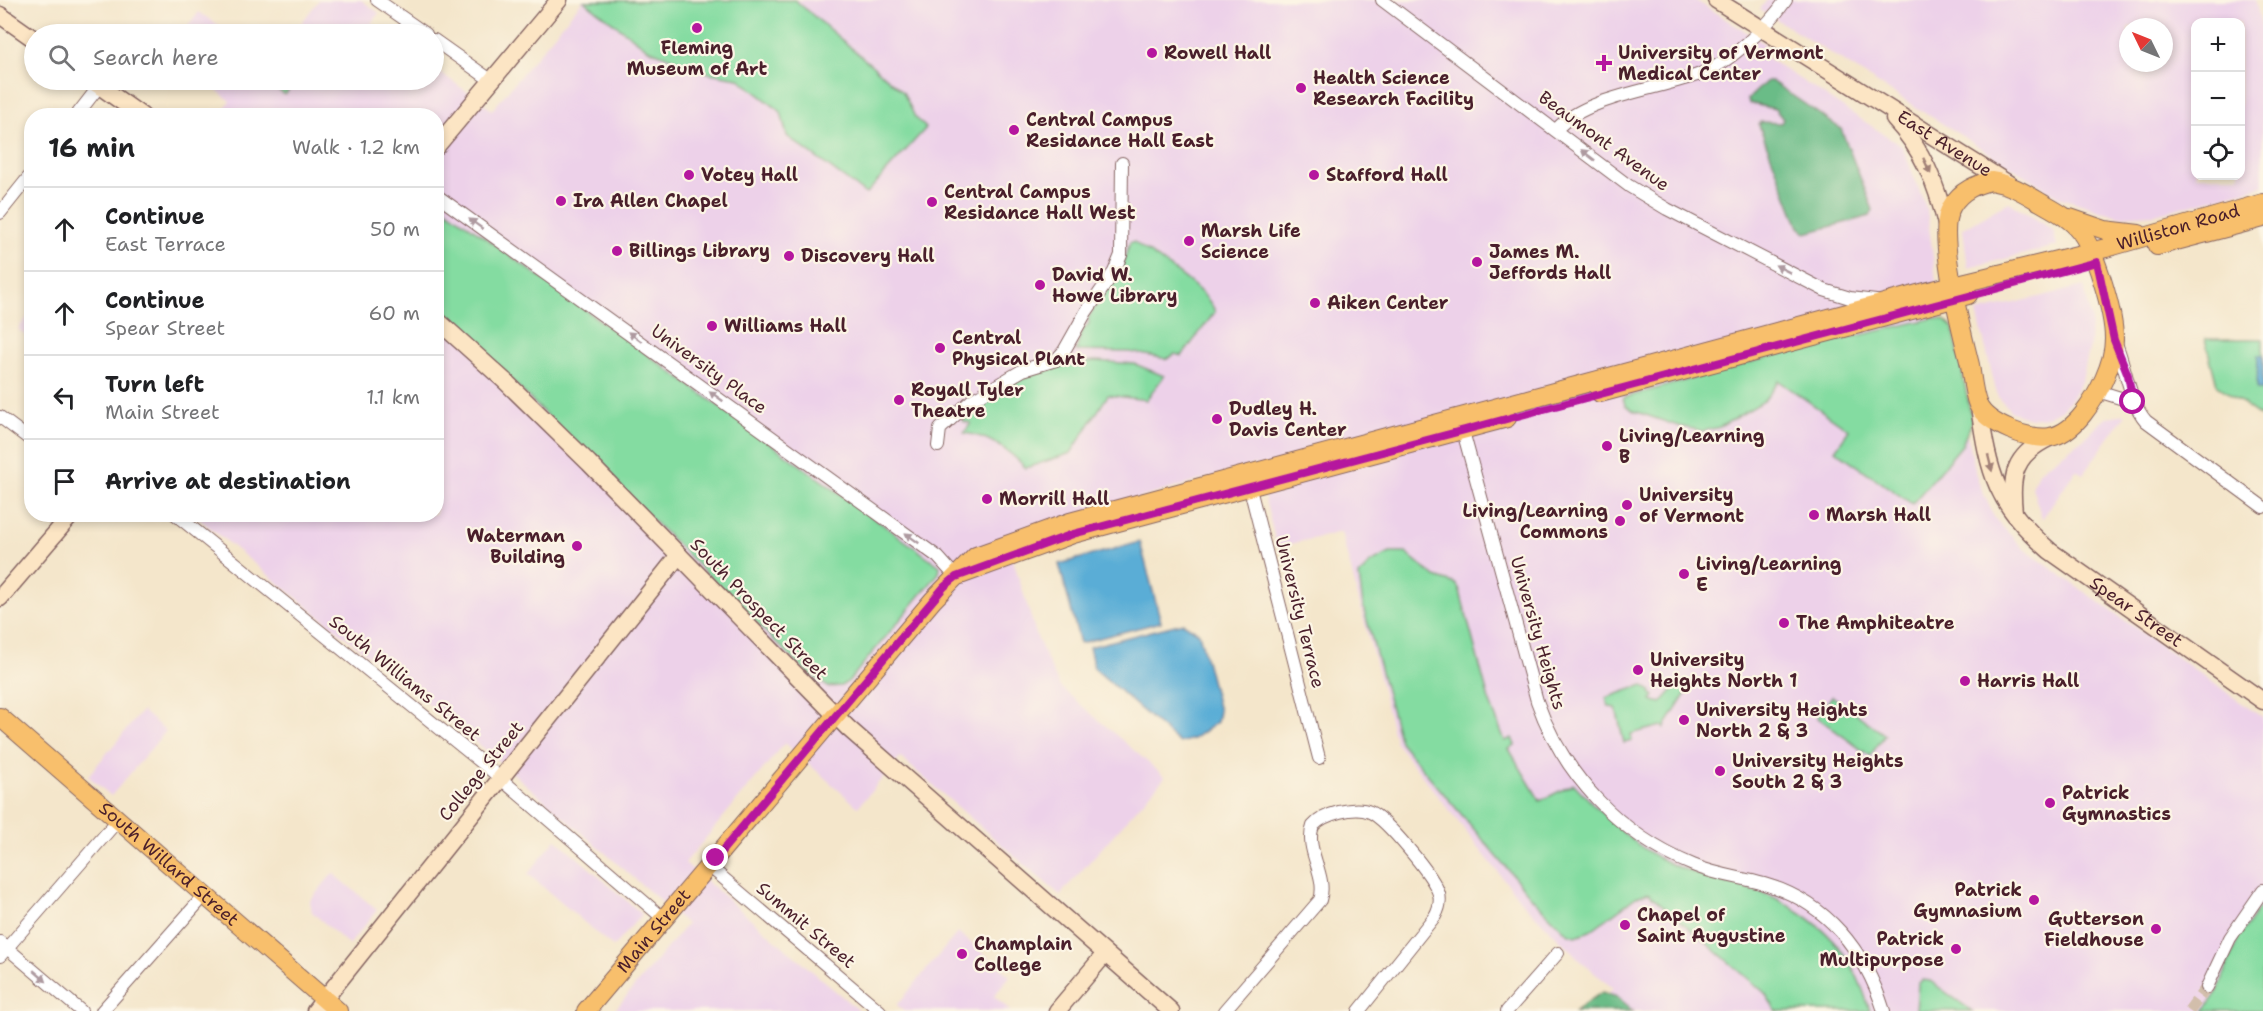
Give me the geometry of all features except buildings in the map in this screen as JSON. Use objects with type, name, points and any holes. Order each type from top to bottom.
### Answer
[{"type":"main road","name":"East Avenue","points":[[1954,292],[1946,224],[1956,199],[1966,190],[1991,181],[2010,184],[2065,217],[2080,230],[2095,257]]},
{"type":"main road","name":"Williston Road","points":[[2095,257],[2153,234],[2263,203]]},
{"type":"main road","points":[[2065,217],[2112,232],[2153,234]]},
{"type":"main road","name":"Williston Road","points":[[2095,257],[2263,218]]},
{"type":"main road","name":"Main Street","points":[[586,1011],[933,600],[956,577],[1073,534],[1247,480],[1954,292],[2095,257]]},
{"type":"main road","points":[[1979,406],[2006,428],[2049,438],[2078,421],[2098,391],[2114,340],[2095,257]]},
{"type":"main road","name":"Main Street","points":[[1461,423],[1889,302],[1954,292]]},
{"type":"main road","name":"Spear Street","points":[[1954,292],[1979,406]]},
{"type":"main road","name":"South Willard Street","points":[[0,717],[204,896],[325,1007]]},
{"type":"street","points":[[377,0],[412,24]]},
{"type":"street","points":[[444,138],[559,0]]},
{"type":"street","name":"Beaumont Avenue","points":[[1383,0],[1557,129],[1629,186],[1667,209],[1824,290],[1850,298],[1889,302]]},
{"type":"street","name":"East Avenue","points":[[1716,0],[2010,184]]},
{"type":"street","points":[[1557,129],[1580,110],[1711,69],[1761,29],[1786,0]]},
{"type":"street","points":[[0,15],[24,32]]},
{"type":"street","points":[[444,47],[492,81]]},
{"type":"street","points":[[81,108],[91,90]]},
{"type":"street","points":[[107,90],[131,108]]},
{"type":"street","name":"East Avenue","points":[[1879,103],[1908,135],[1924,159],[1938,190],[1946,224]]},
{"type":"street","points":[[938,446],[940,429],[972,400],[1023,370],[1056,360],[1064,351],[1086,312],[1114,272],[1121,255],[1122,163]]},
{"type":"street","points":[[0,213],[24,183]]},
{"type":"street","name":"University Place","points":[[444,201],[938,557],[956,577]]},
{"type":"street","name":"South Prospect Street","points":[[444,326],[564,438],[835,716],[1171,1011]]},
{"type":"street","points":[[2114,340],[2128,375],[2133,402],[2146,421],[2162,435],[2263,507]]},
{"type":"street","points":[[2098,391],[2133,402]]},
{"type":"street","name":"Spear Street","points":[[1979,406],[1995,484],[2014,516],[2050,551],[2263,701]]},
{"type":"street","points":[[0,417],[24,435]]},
{"type":"street","name":"University Heights","points":[[1461,423],[1537,701],[1548,728],[1574,773],[1613,814],[1665,852],[1710,871],[1779,889],[1822,914],[1845,935],[1865,962],[1884,1011]]},
{"type":"street","points":[[2014,516],[2012,480],[2017,465],[2027,452],[2049,438]]},
{"type":"street","name":"University Terrace","points":[[1247,480],[1319,758]]},
{"type":"street","points":[[0,598],[65,522]]},
{"type":"street","name":"South Williams Street","points":[[186,522],[501,778],[664,919]]},
{"type":"street","name":"College Street","points":[[325,1007],[501,778],[679,555]]},
{"type":"street","points":[[1224,1011],[1320,900],[1322,884],[1311,838],[1313,826],[1321,819],[1359,809],[1369,812],[1382,821],[1431,879],[1440,898],[1435,916],[1359,1011]]},
{"type":"street","points":[[81,1011],[2,949],[118,820]]},
{"type":"street","name":"Summit Street","points":[[709,866],[880,1011]]},
{"type":"street","points":[[2207,987],[2230,938],[2263,890]]},
{"type":"street","points":[[102,1011],[204,896]]},
{"type":"street","points":[[1507,1011],[1558,953]]},
{"type":"street","points":[[1057,1011],[1105,954]]},
{"type":"shaded area","points":[[319,0],[361,0],[379,13],[372,24],[301,24]]},
{"type":"shaded area","name":"University of Vermont","points":[[583,0],[1695,0],[1765,44],[1758,52],[1902,146],[1927,210],[1942,328],[1978,481],[1995,519],[2024,549],[2263,718],[2263,1011],[1593,1011],[1613,988],[1582,962],[1520,900],[1396,743],[1341,532],[1277,547],[1256,464],[1006,537],[1037,637],[1059,686],[1165,777],[1060,895],[900,757],[858,807],[785,743],[685,863],[859,1011],[614,1011],[687,924],[500,762],[203,522],[444,522],[444,108],[225,108],[230,101],[217,90],[444,90],[444,75],[492,110]]},
{"type":"shaded area","points":[[1767,0],[2255,0],[2263,32],[2263,186],[2155,214],[2118,216],[2059,197],[1760,9]]},
{"type":"shaded area","points":[[199,12],[216,24],[190,24]]},
{"type":"shaded area","points":[[2009,202],[2053,230],[2057,246],[1968,268],[1963,228]]},
{"type":"shaded area","points":[[2084,286],[2091,319],[2090,346],[2082,380],[2072,397],[2061,410],[2047,417],[2030,419],[2010,411],[1997,395],[1977,312]]},
{"type":"shaded area","points":[[24,322],[24,334],[18,329]]},
{"type":"shaded area","points":[[2126,414],[2083,474],[2076,470],[2042,519],[2032,487],[2038,472],[2086,437],[2106,417]]},
{"type":"shaded area","points":[[142,711],[166,731],[111,796],[88,776]]},
{"type":"shaded area","points":[[556,839],[642,914],[613,947],[528,874]]},
{"type":"shaded area","points":[[333,873],[377,910],[349,945],[312,912],[310,901]]},
{"type":"shaded area","name":"Champlain College","points":[[958,932],[1010,976],[994,996],[1011,1011],[904,1011],[897,1005]]},
{"type":"green space","points":[[795,0],[903,92],[915,117],[926,128],[866,194],[787,136],[781,112],[738,78],[709,73],[648,49],[584,1]]},
{"type":"green space","points":[[1767,81],[1771,81],[1841,129],[1873,210],[1870,216],[1806,233],[1799,227],[1759,125],[1761,122],[1781,123],[1783,119],[1775,109],[1749,103],[1748,99]]},
{"type":"green space","points":[[278,90],[289,90],[285,95]]},
{"type":"green space","points":[[444,208],[940,566],[939,573],[849,681],[841,686],[828,687],[804,670],[444,314]]},
{"type":"green space","points":[[1130,242],[1134,242],[1167,265],[1192,284],[1211,303],[1215,312],[1182,356],[1175,354],[1167,359],[1130,352],[1076,351],[1081,333],[1089,323],[1088,318],[1122,267]]},
{"type":"green space","points":[[1934,318],[1944,320],[1953,328],[1972,420],[1962,445],[1912,504],[1835,450],[1849,430],[1779,381],[1764,401],[1720,427],[1703,431],[1678,426],[1634,411],[1625,405],[1623,398],[1787,352]]},
{"type":"green space","points":[[2205,339],[2263,339],[2263,418],[2217,385]]},
{"type":"green space","points":[[1095,361],[1135,364],[1164,376],[1146,400],[1108,395],[1071,453],[1026,468],[998,445],[982,437],[964,433],[971,423],[962,421],[967,413],[964,412],[994,392],[1042,371]]},
{"type":"green space","points":[[1390,553],[1406,553],[1435,577],[1456,584],[1459,588],[1489,700],[1505,741],[1512,738],[1515,745],[1509,749],[1540,801],[1574,784],[1618,828],[1655,856],[1693,873],[1769,895],[1793,908],[1821,928],[1842,952],[1858,979],[1870,1011],[1776,1011],[1765,993],[1648,893],[1636,897],[1590,931],[1576,936],[1567,933],[1533,899],[1400,742],[1363,606],[1359,576],[1370,563]]},
{"type":"green space","points":[[1678,684],[1687,692],[1664,728],[1661,726],[1631,734],[1632,741],[1624,743],[1616,708],[1609,707],[1606,698],[1643,685],[1654,696],[1651,700],[1661,703]]},
{"type":"green space","points":[[1832,696],[1885,735],[1870,756],[1817,717]]},
{"type":"green space","points":[[2263,903],[2263,1011],[2204,1011],[2218,991],[2239,936]]},
{"type":"green space","points":[[1922,980],[1930,981],[1972,1011],[1916,1011],[1918,984]]},
{"type":"green space","points":[[1602,992],[1617,997],[1633,1011],[1575,1011]]},
{"type":"water","points":[[2258,355],[2263,355],[2263,389],[2257,389]]},
{"type":"water","points":[[1140,542],[1161,622],[1080,643],[1059,564]]},
{"type":"water","points":[[1183,623],[1199,633],[1219,711],[1217,722],[1193,739],[1179,743],[1094,668],[1089,647]]},
{"type":"tunnel","points":[[2189,1011],[2207,987]]},
{"type":"place","name":"Fleming Museum of Art","points":[[697,28]]},
{"type":"place","name":"Rowell Hall","points":[[1152,53]]},
{"type":"place","name":"University of Vermont Medical Center","points":[[1604,63]]},
{"type":"place","name":"Health Science Research Facility","points":[[1301,88]]},
{"type":"place","name":"Central Campus Residance Hall East","points":[[1014,130]]},
{"type":"place","name":"Votey Hall","points":[[689,175]]},
{"type":"place","name":"Stafford Hall","points":[[1314,175]]},
{"type":"place","name":"Ira Allen Chapel","points":[[561,201]]},
{"type":"place","name":"Central Campus Residance Hall West","points":[[932,202]]},
{"type":"place","name":"Marsh Life Science","points":[[1189,241]]},
{"type":"place","name":"Billings Library","points":[[617,251]]},
{"type":"place","name":"Discovery Hall","points":[[789,256]]},
{"type":"place","name":"James M. Jeffords Hall","points":[[1477,262]]},
{"type":"place","name":"David W. Howe Library","points":[[1040,285]]},
{"type":"place","name":"Aiken Center","points":[[1315,303]]},
{"type":"place","name":"Williams Hall","points":[[712,326]]},
{"type":"place","name":"Central Physical Plant","points":[[940,348]]},
{"type":"place","name":"Royall Tyler Theatre","points":[[899,400]]},
{"type":"place","name":"Dudley H. Davis Center","points":[[1217,419]]},
{"type":"place","name":"Living/Learning B","points":[[1607,446]]},
{"type":"place","name":"Morrill Hall","points":[[987,499]]},
{"type":"place","name":"University of Vermont","points":[[1627,505]]},
{"type":"place","name":"Marsh Hall","points":[[1814,515]]},
{"type":"place","name":"Living/Learning Commons","points":[[1620,521]]},
{"type":"place","name":"Waterman Building","points":[[577,546]]},
{"type":"place","name":"Living/Learning E","points":[[1684,574]]},
{"type":"place","name":"The Amphiteatre","points":[[1784,623]]},
{"type":"place","name":"University Heights North 1","points":[[1638,670]]},
{"type":"place","name":"Harris Hall","points":[[1965,681]]},
{"type":"place","name":"University Heights North 2 & 3","points":[[1684,720]]},
{"type":"place","name":"University Heights South 2 & 3","points":[[1720,771]]},
{"type":"place","name":"Patrick Gymnastics","points":[[2050,803]]},
{"type":"place","name":"Patrick Gymnasium","points":[[2034,900]]},
{"type":"place","name":"Chapel of Saint Augustine","points":[[1625,925]]},
{"type":"place","name":"Gutterson Fieldhouse","points":[[2156,929]]},
{"type":"place","name":"Patrick Multipurpose","points":[[1956,949]]},
{"type":"place","name":"Champlain College","points":[[962,954]]},
{"type":"route","points":[[716,858],[944,587],[956,577],[968,572],[1073,534],[2097,262],[2114,340],[2128,375],[2133,402]]}]
